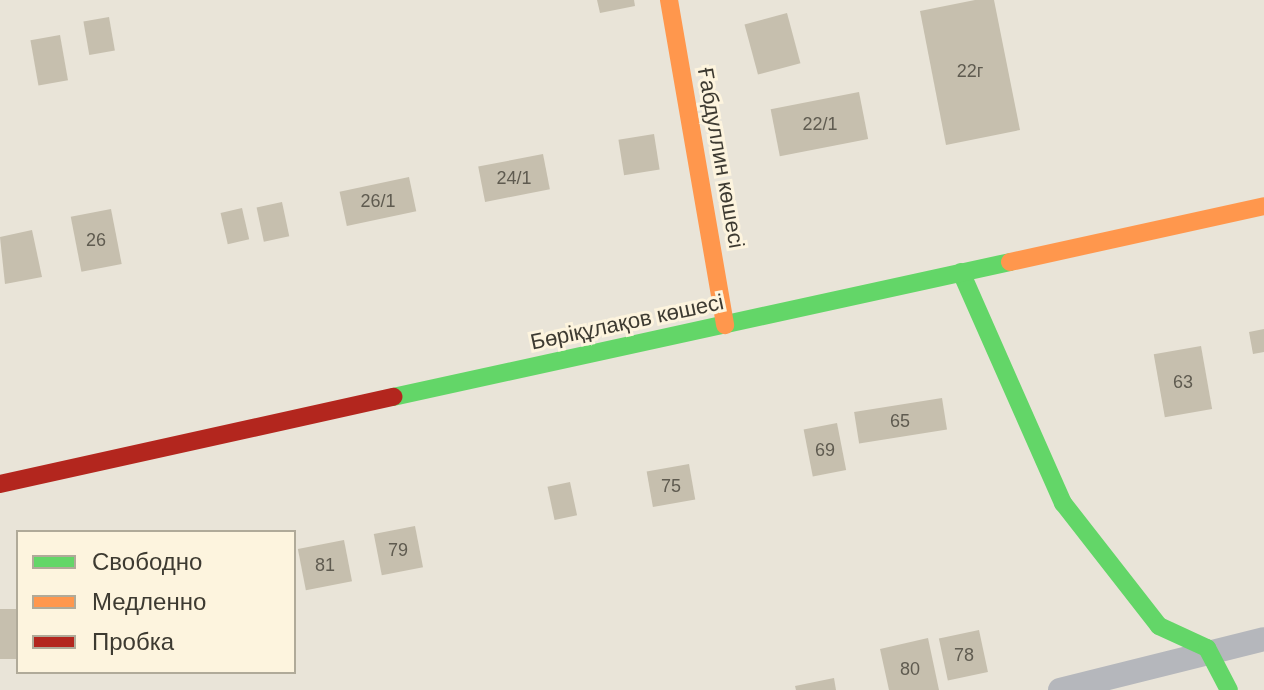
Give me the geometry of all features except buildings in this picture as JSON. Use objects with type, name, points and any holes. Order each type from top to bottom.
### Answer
[{"type":"street","name":"Ғабдуллин көшесі","points":[[669,0],[725,325]]},
{"type":"street","name":"Бөріқұлақов көшесі","points":[[0,484],[1264,206]]},
{"type":"street","points":[[961,272],[1063,503],[1159,626],[1207,648],[1229,690]]},
{"type":"street","points":[[1060,690],[1207,648],[1264,639]]},
{"type":"traffic: fast","points":[[393,397],[1010,262]]},
{"type":"traffic: fast","points":[[961,272],[1063,503],[1159,626],[1207,648],[1229,690]]},
{"type":"traffic: slow","points":[[669,0],[725,325]]},
{"type":"traffic: slow","points":[[1010,262],[1264,206]]},
{"type":"traffic: jam","points":[[0,484],[393,397]]}]
